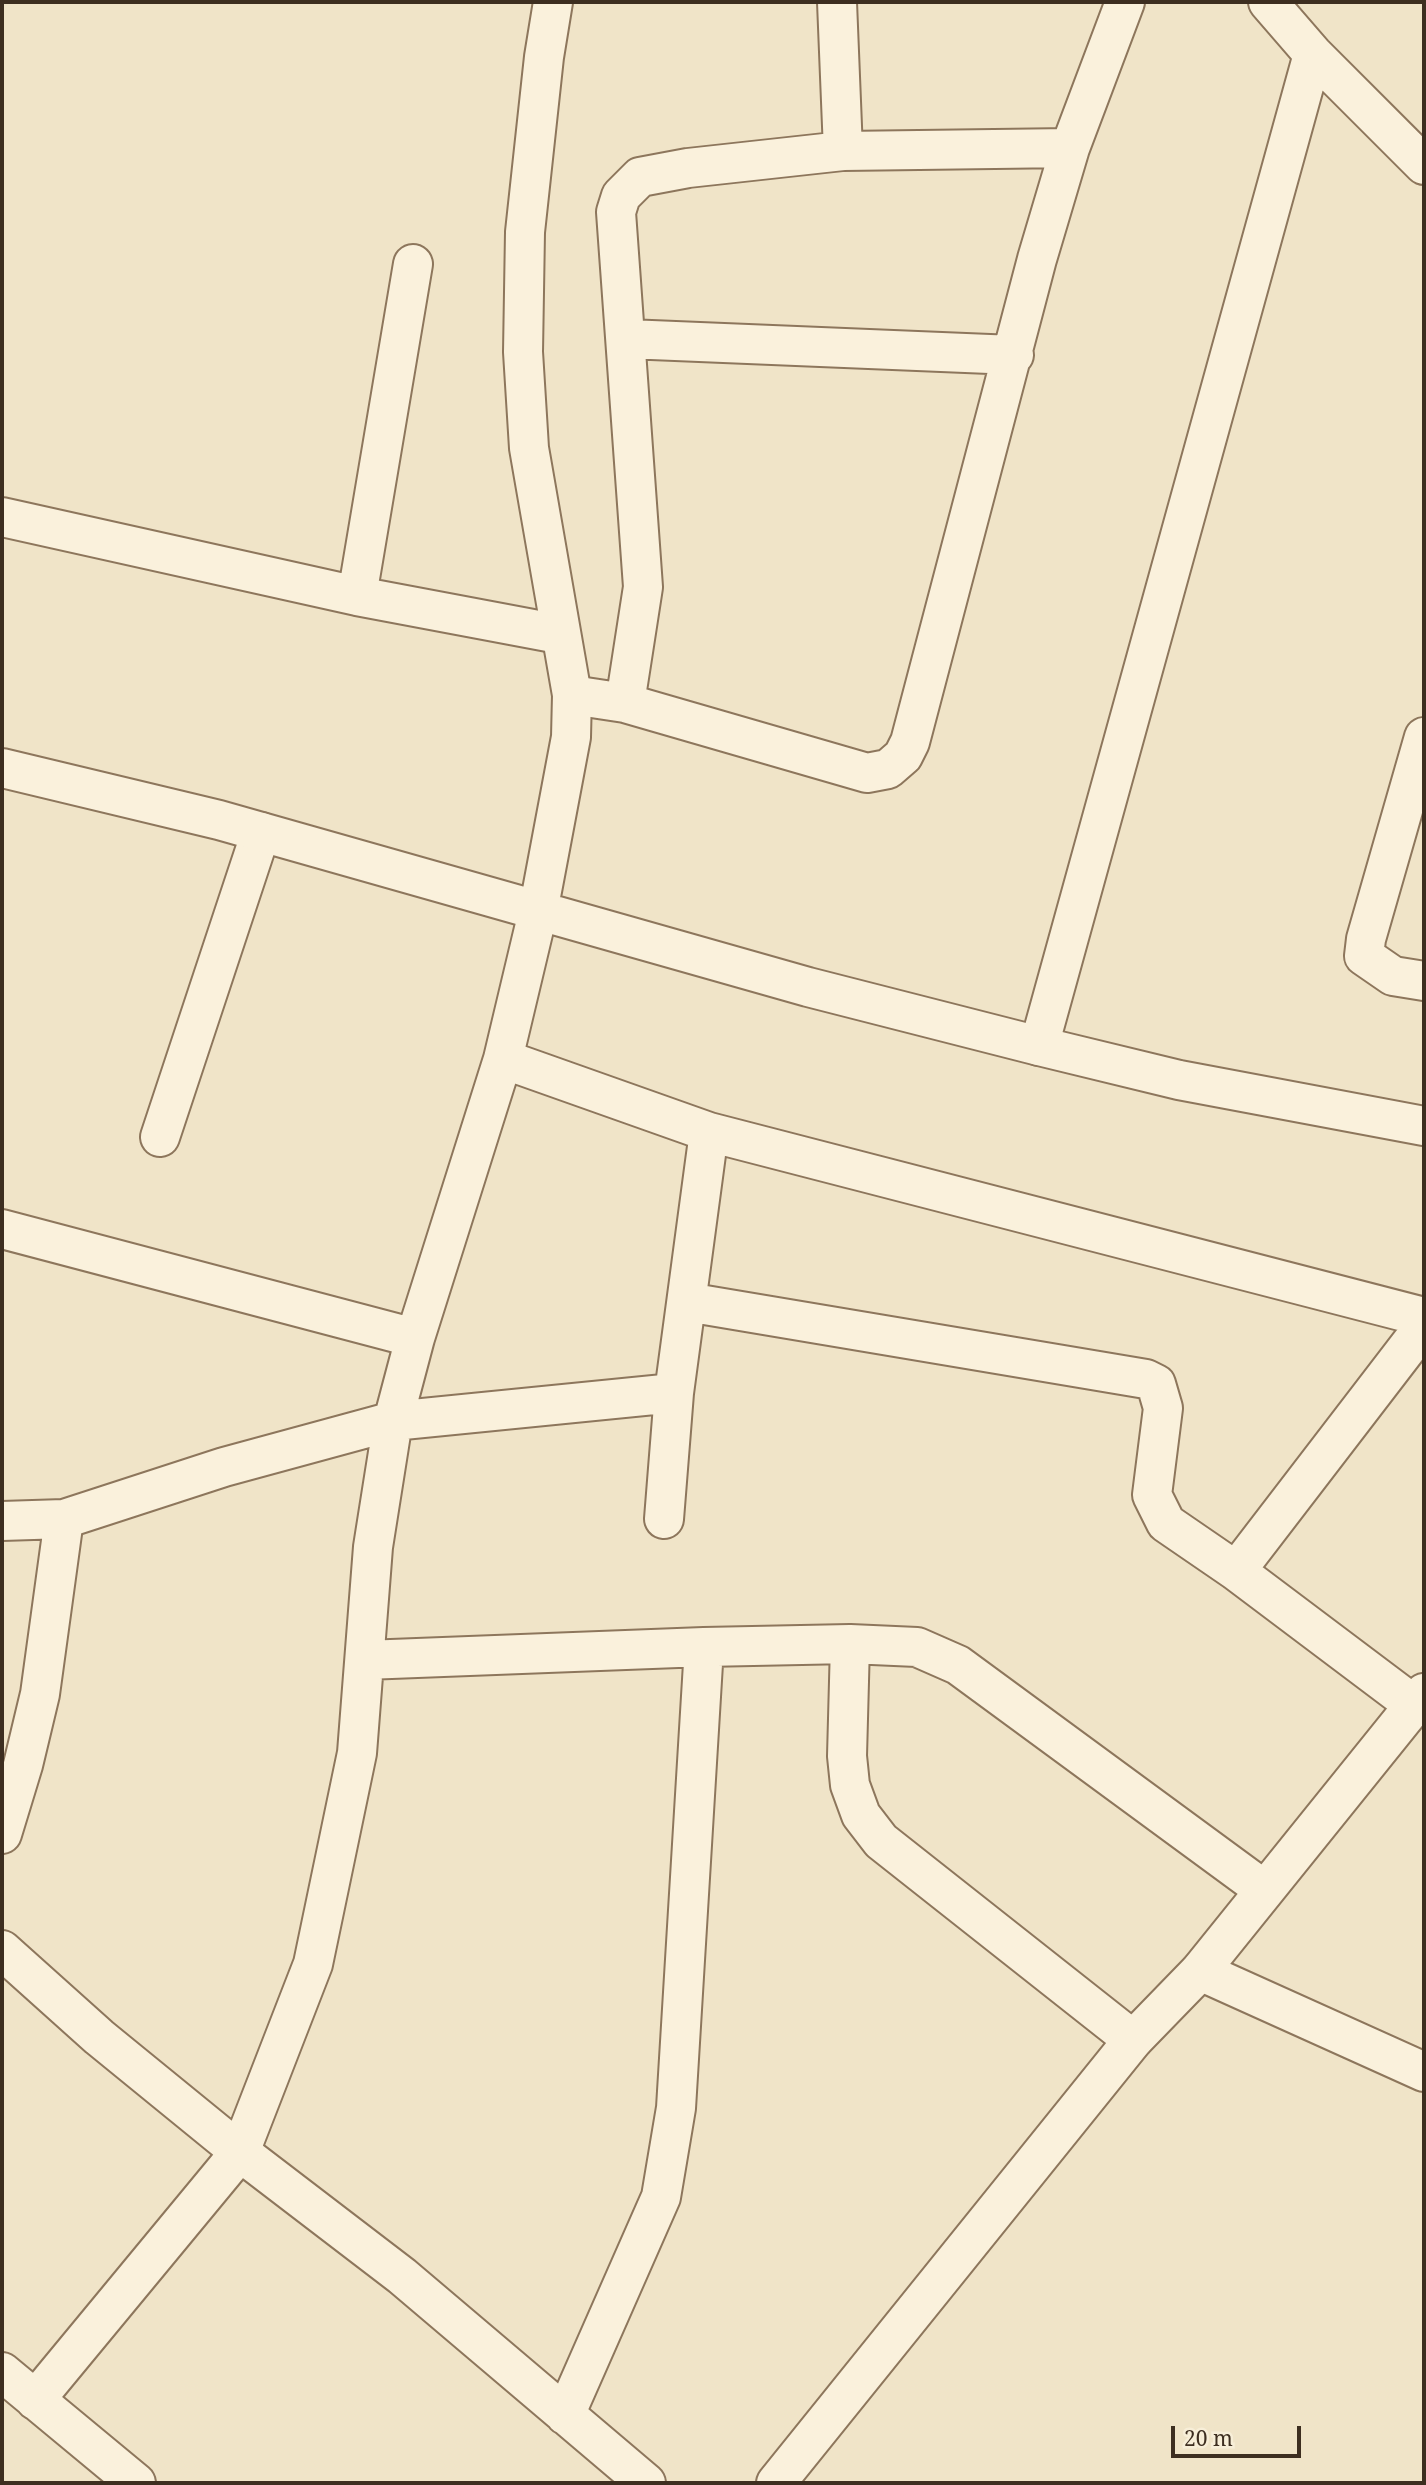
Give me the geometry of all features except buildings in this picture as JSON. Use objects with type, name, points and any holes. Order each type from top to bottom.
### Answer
[{"type":"street","points":[[35,2400],[240,2152],[313,1964],[357,1753],[373,1547],[393,1420],[415,1338],[503,1059],[538,912],[571,737],[572,695],[559,634],[529,448],[523,352],[525,232],[544,57],[553,2]]},
{"type":"street","points":[[837,2],[843,151]]},
{"type":"street","points":[[572,695],[625,703],[867,773],[888,769],[903,755],[910,742],[1014,355],[1037,259],[1070,148],[1125,2]]},
{"type":"street","points":[[1268,2],[1313,54],[1421,155]]},
{"type":"street","points":[[1040,1046],[1313,54]]},
{"type":"street","points":[[625,703],[643,587],[616,212],[621,197],[640,177],[688,168],[843,151],[1070,148]]},
{"type":"street","points":[[357,596],[413,264]]},
{"type":"street","points":[[627,339],[1014,355]]},
{"type":"street","points":[[2,517],[357,596],[559,634]]},
{"type":"street","points":[[1424,737],[1366,939],[1364,956],[1393,976],[1424,981]]},
{"type":"street","points":[[2,768],[261,832],[808,987],[1040,1046],[1180,1080],[1424,1126]]},
{"type":"street","points":[[160,1137],[261,832]]},
{"type":"street","points":[[503,1059],[709,1132],[1424,1317]]},
{"type":"street","points":[[664,1519],[674,1393],[709,1132]]},
{"type":"street","points":[[2,1229],[415,1338]]},
{"type":"street","points":[[687,1302],[1146,1379],[1156,1384],[1161,1393],[1163,1408],[1152,1495],[1166,1523],[1419,1699],[1263,1889],[1200,1971],[1133,2040],[776,2483]]},
{"type":"street","points":[[1236,1571],[1424,1326]]},
{"type":"street","points":[[2,1521],[64,1519],[224,1467],[393,1420],[674,1393]]},
{"type":"street","points":[[2,1834],[23,1765],[40,1694],[64,1519]]},
{"type":"street","points":[[365,1660],[704,1647],[850,1644],[918,1647],[958,1665],[1263,1889]]},
{"type":"street","points":[[850,1644],[848,1756],[850,1785],[861,1815],[881,1841],[1133,2040]]},
{"type":"street","points":[[565,2415],[634,2263],[660,2197],[676,2108],[704,1647]]},
{"type":"street","points":[[2,1950],[99,2037],[240,2152],[402,2276],[646,2483]]},
{"type":"street","points":[[1200,1971],[1424,2072]]},
{"type":"street","points":[[2,2372],[136,2483]]}]
